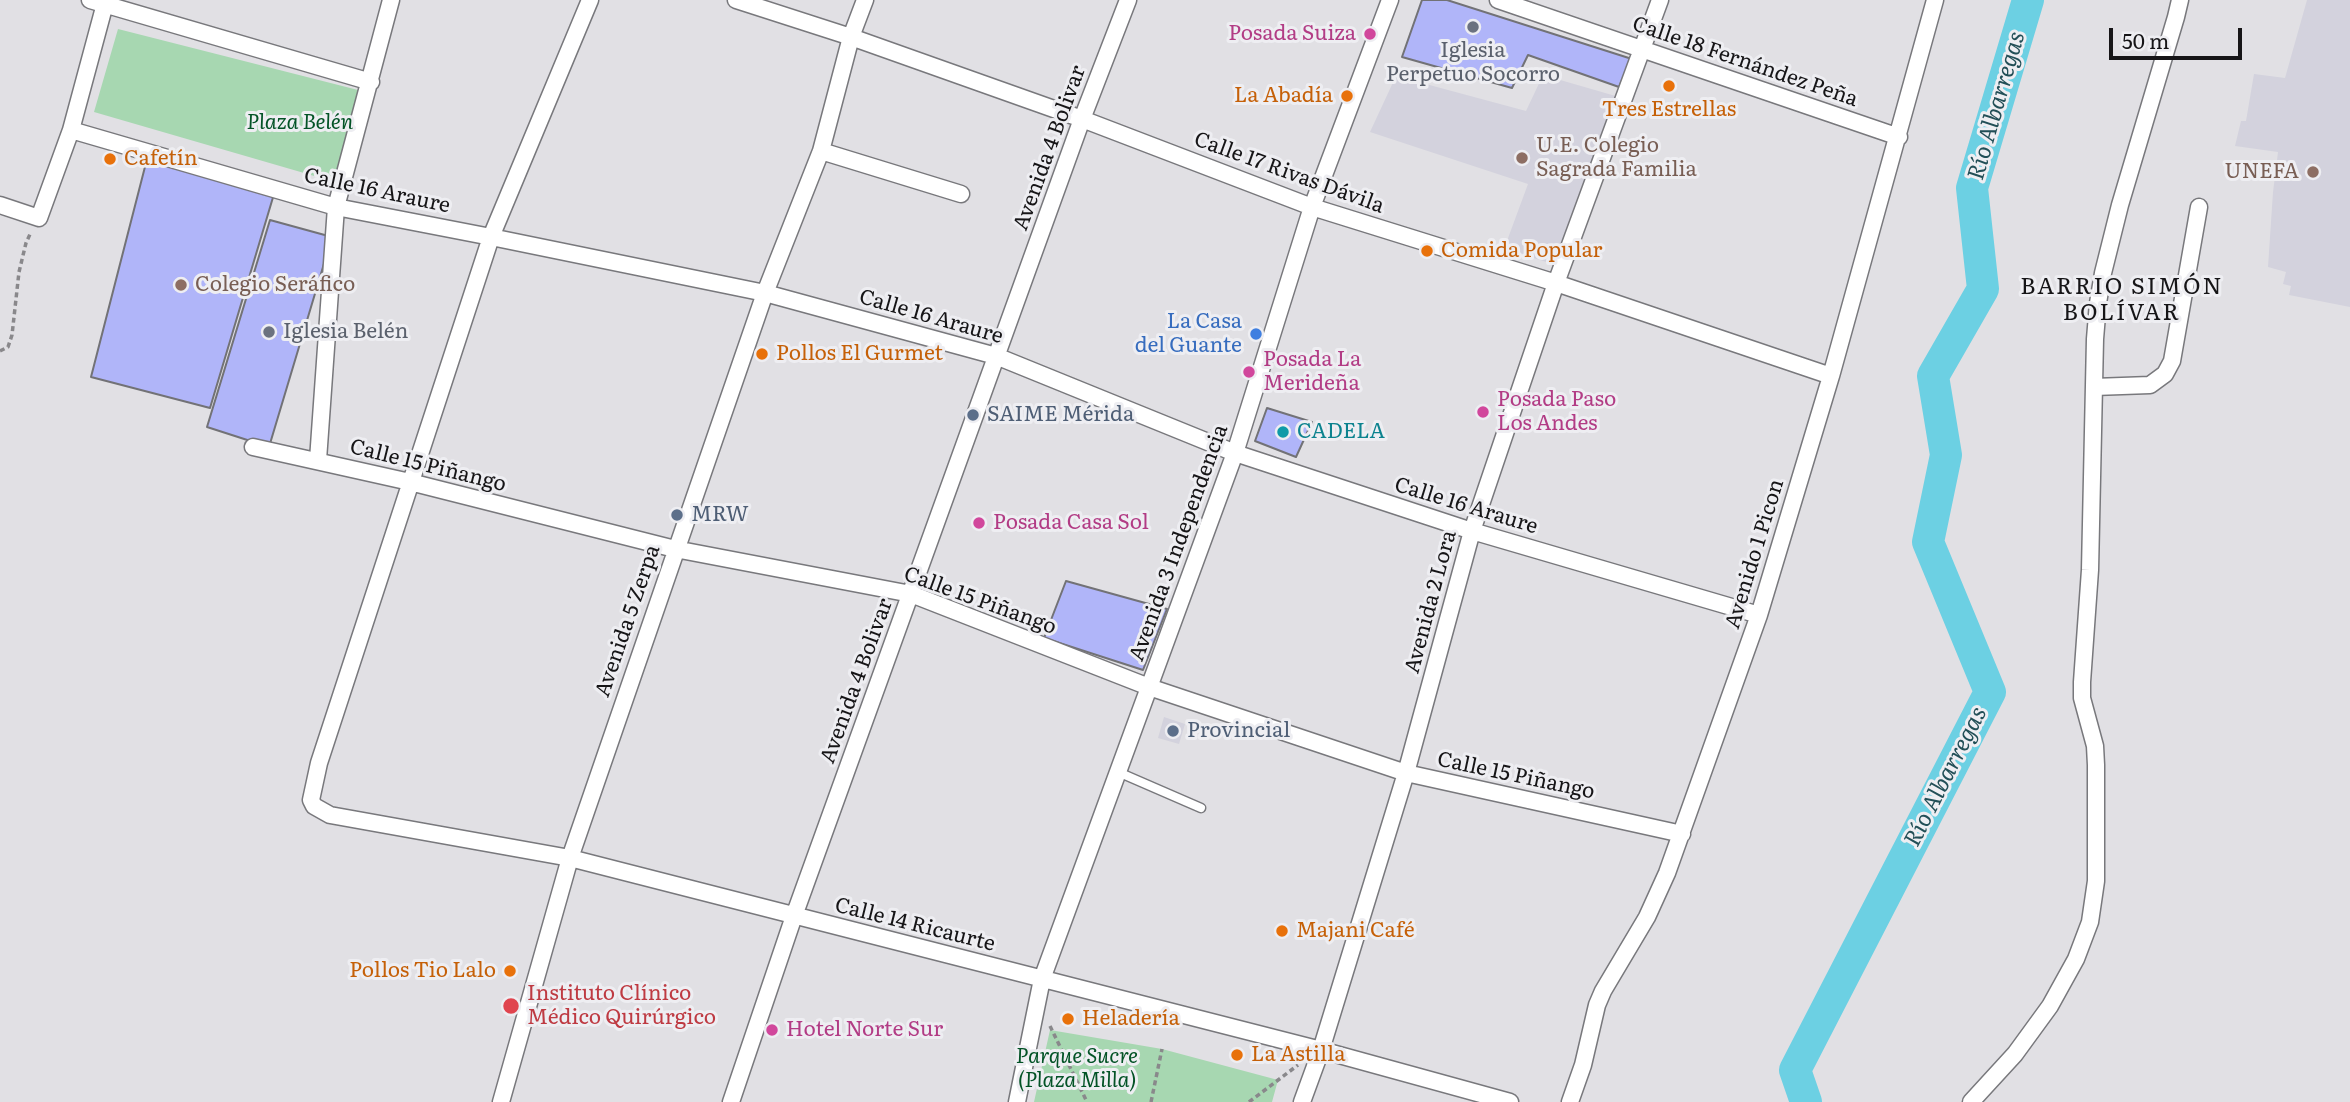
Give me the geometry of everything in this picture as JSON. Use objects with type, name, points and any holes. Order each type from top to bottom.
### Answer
[{"type":"street","points":[[318,460],[337,208],[391,0]]},
{"type":"street","points":[[410,482],[491,237],[590,0]]},
{"type":"street","name":"Calle 17 Rivas Dávila","points":[[736,0],[851,37],[1082,119],[1312,208],[1556,283],[1831,376]]},
{"type":"street","name":"Avenida 5 Zerpa","points":[[500,1102],[570,858],[765,293],[821,151],[851,37],[864,0]]},
{"type":"street","name":"Avenida 4 Bolivar","points":[[731,1102],[794,916],[1082,119],[1128,0]]},
{"type":"street","name":"Avenida 3 Independencia","points":[[1017,1102],[1042,979],[1235,453],[1312,208],[1390,0]]},
{"type":"street","name":"Calle 18 Fernández Peña","points":[[1498,0],[1899,137]]},
{"type":"street","name":"Avenida 2 Lora","points":[[1302,1102],[1321,1049],[1406,773],[1472,531],[1556,283],[1660,0]]},
{"type":"street","name":"Avenido 1 Picon","points":[[1570,1102],[1583,1065],[1597,1005],[1647,917],[1667,873],[1759,615],[1831,376],[1935,0]]},
{"type":"street","points":[[1971,1102],[2015,1054],[2050,1006],[2076,959],[2090,922],[2096,881],[2096,765],[2095,747],[2082,698],[2082,682],[2090,570],[2095,339],[2103,273],[2120,205],[2180,0]]},
{"type":"street","points":[[0,205],[39,218],[71,130],[100,1],[371,82]]},
{"type":"street","name":"Calle 16 Araure","points":[[71,130],[337,208],[765,293],[996,356],[1235,453],[1472,531],[1759,615]]},
{"type":"street","points":[[821,151],[961,194]]},
{"type":"street","points":[[2094,387],[2150,385],[2165,374],[2172,361],[2199,207]]},
{"type":"street","name":"Calle 15 Piñango","points":[[253,447],[410,482],[675,549],[911,594],[1149,687],[1406,773],[1682,834]]},
{"type":"street","name":"Calle 14 Ricaurte","points":[[410,482],[319,763],[311,800],[314,806],[330,815],[570,858],[1321,1049],[1510,1102]]},
{"type":"lane","points":[[1118,772],[1201,808]]},
{"type":"path","points":[[0,351],[8,347],[12,335],[23,252],[39,218]]},
{"type":"path","points":[[1048,1017],[1051,1030],[1087,1102]]},
{"type":"path","points":[[1151,1102],[1162,1049]]},
{"type":"path","points":[[1250,1102],[1321,1049]]},
{"type":"shaded area","name":"UNEFA","points":[[2307,0],[2350,0],[2350,307],[2289,295],[2291,286],[2283,284],[2286,272],[2268,267],[2278,152],[2235,146],[2241,121],[2246,121],[2254,74],[2285,78]]},
{"type":"shaded area","name":"U.E. Colegio Sagrada Familia","points":[[1543,75],[1619,97],[1553,264],[1504,249],[1528,184],[1370,132],[1396,76],[1526,111]]},
{"type":"shaded area","points":[[1164,717],[1185,724],[1179,744],[1158,738]]},
{"type":"green space","name":"Plaza Belén","points":[[118,29],[362,91],[335,182],[94,112]]},
{"type":"green space","name":"Parque Sucre (Plaza Milla)","points":[[1050,1030],[1162,1049],[1278,1080],[1272,1102],[1034,1102]]},
{"type":"building","name":"Iglesia Perpetuo Socorro","points":[[1422,0],[1447,0],[1632,59],[1619,87],[1528,55],[1512,88],[1402,57]]},
{"type":"building","name":"Colegio Seráfico","points":[[147,159],[274,194],[210,408],[91,377]]},
{"type":"building","name":"Iglesia Belén","points":[[270,220],[332,237],[269,447],[207,427]]},
{"type":"building","name":"CADELA","points":[[1267,408],[1312,422],[1296,457],[1255,441]]},
{"type":"building","points":[[1066,581],[1167,609],[1143,670],[1044,638]]},
{"type":"waterway","name":"Río Albarregas","points":[[1806,1102],[1795,1070],[1990,692],[1928,542],[1946,455],[1933,376],[1983,289],[1972,188],[2028,0]]},
{"type":"place","name":"Iglesia Perpetuo Socorro","points":[[1473,27]]},
{"type":"place","name":"Posada Suiza","points":[[1370,34]]},
{"type":"place","name":"Tres Estrellas","points":[[1669,86]]},
{"type":"place","name":"La Abadía","points":[[1347,96]]},
{"type":"place","name":"U.E. Colegio Sagrada Familia","points":[[1522,158]]},
{"type":"place","name":"Cafetín","points":[[110,159]]},
{"type":"place","name":"UNEFA","points":[[2313,172]]},
{"type":"place","name":"Comida Popular","points":[[1427,251]]},
{"type":"place","name":"Colegio Seráfico","points":[[181,285]]},
{"type":"place","name":"Iglesia Belén","points":[[269,332]]},
{"type":"place","name":"La Casa del Guante","points":[[1256,334]]},
{"type":"place","name":"Pollos El Gurmet","points":[[762,354]]},
{"type":"place","name":"Posada La Merideña","points":[[1249,372]]},
{"type":"place","name":"Posada Paso Los Andes","points":[[1483,412]]},
{"type":"place","name":"SAIME Mérida","points":[[973,415]]},
{"type":"place","name":"CADELA","points":[[1283,432]]},
{"type":"place","name":"MRW","points":[[677,515]]},
{"type":"place","name":"Posada Casa Sol","points":[[979,523]]},
{"type":"place","name":"Provincial","points":[[1173,731]]},
{"type":"place","name":"Majani Café","points":[[1282,931]]},
{"type":"place","name":"Pollos Tio Lalo","points":[[510,971]]},
{"type":"place","name":"Instituto Clínico Médico Quirúrgico","points":[[511,1006]]},
{"type":"place","name":"Heladería","points":[[1068,1019]]},
{"type":"place","name":"Hotel Norte Sur","points":[[772,1030]]},
{"type":"place","name":"La Astilla","points":[[1237,1055]]},
{"type":"district","name":"BARRIO SIMÓN BOLÍVAR","points":[[2122,300]]}]
